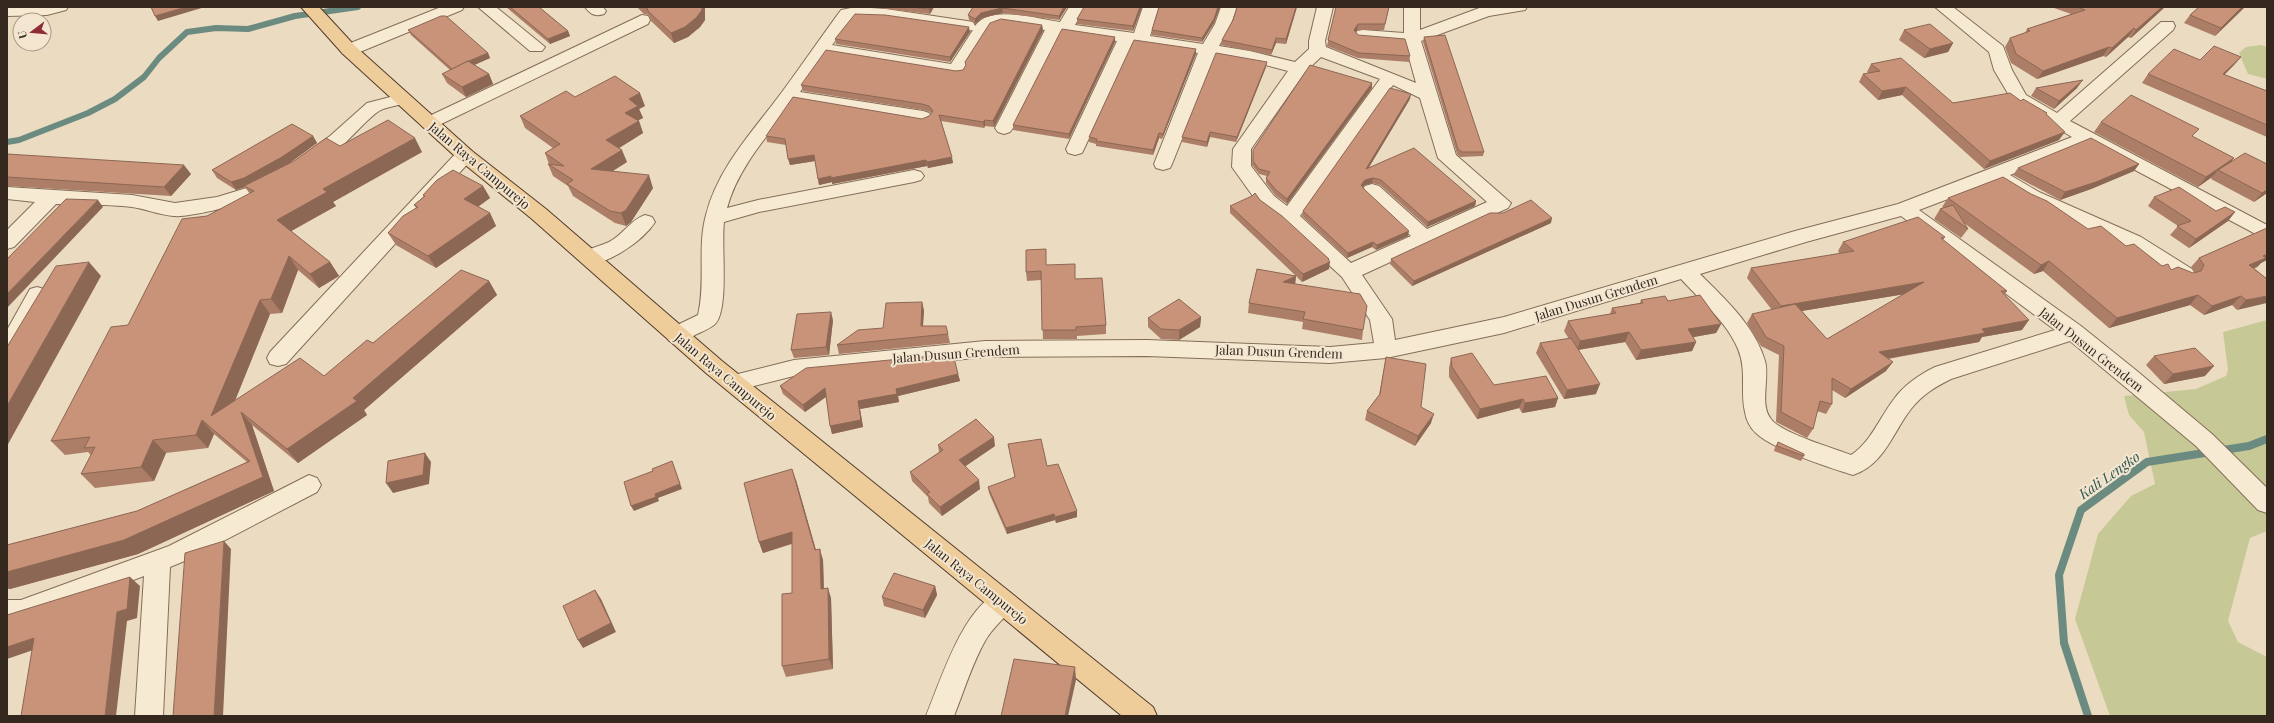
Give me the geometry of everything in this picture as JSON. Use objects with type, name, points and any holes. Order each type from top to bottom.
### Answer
[{"type":"main road","name":"Jalan Raya Campurejo","points":[[316,14],[349,50],[402,99],[465,155],[590,258],[677,335],[1143,716]]},
{"type":"street","points":[[7,11],[47,10],[60,7]]},
{"type":"street","points":[[349,50],[456,7]]},
{"type":"street","points":[[486,7],[536,47]]},
{"type":"street","points":[[1004,128],[1060,28],[1077,7]]},
{"type":"street","points":[[1075,149],[1151,7]]},
{"type":"street","points":[[1163,164],[1208,50],[1223,24],[1229,7]]},
{"type":"street","points":[[1318,50],[1317,41],[1325,7]]},
{"type":"street","points":[[1349,272],[1501,203],[1447,158],[1412,39],[1412,7]]},
{"type":"street","points":[[1363,35],[1412,39],[1486,9],[1519,7]]},
{"type":"street","points":[[1943,7],[1997,50],[2003,70],[2019,98],[2058,122],[2267,233]]},
{"type":"street","points":[[677,335],[708,319],[713,292],[712,248],[719,202],[741,158],[789,95],[847,14],[851,12],[869,12],[967,26]]},
{"type":"street","points":[[822,48],[958,67],[984,25],[991,20],[999,18],[1250,56],[1299,68]]},
{"type":"street","points":[[429,123],[642,20]]},
{"type":"street","points":[[2058,122],[2167,26]]},
{"type":"street","points":[[1318,50],[1299,68],[1242,148],[1240,158],[1241,167],[1266,201],[1289,217],[1349,272],[1381,319],[1386,350]]},
{"type":"street","points":[[1318,50],[1390,77],[1428,95]]},
{"type":"street","points":[[1289,217],[1390,77]]},
{"type":"street","points":[[789,95],[923,117]]},
{"type":"street","points":[[7,193],[51,197],[132,200],[175,210],[219,203],[257,191],[292,172],[337,140],[373,107],[402,99]]},
{"type":"street","name":"Jalan Dusun Grendem","points":[[734,383],[794,368],[985,348],[1147,348],[1330,355],[1386,350],[1504,325],[1802,236],[1904,209],[2070,145],[2086,137]]},
{"type":"street","points":[[278,358],[465,155]]},
{"type":"street","points":[[1994,174],[2032,197],[2134,242],[2185,274]]},
{"type":"street","points":[[716,218],[758,206],[914,176]]},
{"type":"street","points":[[1372,190],[1425,238]]},
{"type":"street","points":[[7,242],[51,197]]},
{"type":"street","name":"Jalan Dusun Grendem","points":[[1904,209],[2073,332],[2204,440],[2229,467],[2267,503]]},
{"type":"street","points":[[590,258],[618,246],[645,222]]},
{"type":"street","points":[[1685,271],[1727,316],[1748,344],[1754,364],[1755,412],[1764,427],[1783,438],[1853,466],[1864,460],[1909,395],[1929,380],[1943,373],[2073,332]]},
{"type":"street","points":[[7,347],[26,318],[37,294]]},
{"type":"street","points":[[7,611],[21,611],[178,553],[309,486]]},
{"type":"street","points":[[149,716],[158,560]]},
{"type":"street","points":[[940,716],[974,636],[984,620],[1002,602]]},
{"type":"green space","points":[[2261,45],[2267,47],[2267,79],[2248,74],[2239,53],[2246,47]]},
{"type":"green space","points":[[2267,320],[2267,531],[2250,538],[2228,621],[2238,642],[2267,657],[2267,716],[2110,716],[2075,619],[2098,534],[2131,496],[2155,484],[2144,432],[2129,415],[2124,396],[2196,389],[2226,376],[2228,370],[2223,332]]},
{"type":"building","points":[[151,7],[186,7],[155,16]]},
{"type":"building","points":[[510,7],[539,7],[568,31],[548,39]]},
{"type":"building","points":[[647,7],[702,7],[702,10],[697,17],[685,27],[671,33],[648,11]]},
{"type":"building","points":[[911,7],[930,7],[929,9]]},
{"type":"building","points":[[973,7],[1064,7],[1059,16],[1002,8],[981,13],[975,19],[968,15]]},
{"type":"building","points":[[1084,7],[1140,7],[1133,26],[1077,19]]},
{"type":"building","points":[[1159,7],[1218,7],[1214,19],[1202,38],[1152,30]]},
{"type":"building","points":[[1237,7],[1296,7],[1286,39],[1276,38],[1272,50],[1222,40],[1233,20]]},
{"type":"building","points":[[1336,7],[1389,7],[1385,24],[1358,24],[1354,30],[1358,35],[1405,39],[1410,56],[1359,53],[1328,40]]},
{"type":"building","points":[[2078,7],[2162,7],[2136,30],[2134,28],[2112,48],[2109,47],[2043,71],[2016,54],[2010,38],[2030,31],[2027,29],[2085,10]]},
{"type":"building","points":[[2199,7],[2242,7],[2221,28],[2190,15]]},
{"type":"building","points":[[855,14],[885,15],[969,27],[950,57],[835,39]]},
{"type":"building","points":[[441,16],[446,16],[488,53],[452,69],[408,30]]},
{"type":"building","points":[[1001,19],[1042,25],[993,121],[985,120],[983,122],[939,115],[952,157],[927,162],[926,160],[831,178],[831,176],[818,179],[814,155],[788,159],[785,139],[766,136],[793,97],[922,119],[929,116],[933,111],[929,106],[922,104],[801,85],[826,50],[956,71],[963,70],[966,65],[965,62],[990,23]]},
{"type":"building","points":[[1930,24],[1953,43],[1930,49],[1904,30]]},
{"type":"building","points":[[1062,29],[1115,37],[1069,134],[1013,125]]},
{"type":"building","points":[[1445,35],[1484,152],[1462,152],[1458,149],[1424,37]]},
{"type":"building","points":[[1134,40],[1196,49],[1163,134],[1159,133],[1153,150],[1096,141],[1097,139],[1089,137]]},
{"type":"building","points":[[2214,46],[2241,57],[2223,74],[2267,91],[2267,125],[2148,74],[2174,49],[2200,60]]},
{"type":"building","points":[[1216,53],[1267,62],[1237,137],[1210,132],[1207,142],[1182,137]]},
{"type":"building","points":[[1901,58],[1953,103],[2010,93],[2021,101],[2023,99],[2047,113],[2046,114],[2065,132],[1990,161],[1906,87],[1882,91],[1863,74],[1880,71],[1871,64]]},
{"type":"building","points":[[468,61],[489,74],[462,87],[442,74]]},
{"type":"building","points":[[1310,65],[1372,83],[1287,199],[1276,190],[1266,178],[1270,172],[1259,169],[1253,161],[1253,150]]},
{"type":"building","points":[[615,76],[640,93],[629,99],[638,106],[625,113],[639,121],[606,140],[622,150],[591,169],[649,175],[626,210],[621,213],[610,211],[567,184],[573,180],[548,164],[564,166],[545,153],[560,144],[520,116],[566,91],[575,97]]},
{"type":"building","points":[[2083,80],[2059,101],[2036,88]]},
{"type":"building","points":[[1390,88],[1411,94],[1366,169],[1414,148],[1476,201],[1428,222],[1381,180],[1373,178],[1365,180],[1361,185],[1365,190],[1409,231],[1377,245],[1373,242],[1348,253],[1303,211]]},
{"type":"building","points":[[2131,95],[2199,129],[2192,136],[2234,158],[2206,177],[2101,122]]},
{"type":"building","points":[[388,120],[415,138],[323,189],[327,192],[277,220],[330,262],[310,274],[289,256],[271,299],[260,300],[211,416],[300,358],[324,376],[367,340],[373,343],[461,270],[489,281],[353,398],[357,401],[287,449],[241,412],[263,477],[124,540],[7,572],[7,545],[137,511],[250,461],[202,420],[196,435],[153,440],[141,467],[81,474],[95,447],[84,448],[90,437],[51,441],[111,327],[128,325],[182,219],[207,216],[254,191],[244,186],[294,161],[326,138],[340,146]]},
{"type":"building","points":[[292,124],[313,136],[282,157],[244,178],[231,182],[212,170]]},
{"type":"building","points":[[2091,138],[2139,164],[2096,182],[2065,192],[2018,168]]},
{"type":"building","points":[[2245,153],[2267,164],[2267,190],[2262,193],[2218,170]]},
{"type":"building","points":[[7,154],[184,165],[164,187],[7,177]]},
{"type":"building","points":[[453,170],[483,186],[464,199],[490,213],[428,256],[388,233],[403,216],[418,207],[414,205],[425,196],[423,195],[437,180]]},
{"type":"building","points":[[2003,177],[2031,194],[2047,201],[2088,229],[2101,226],[2126,246],[2134,244],[2162,266],[2168,264],[2171,270],[2178,267],[2193,273],[2201,271],[2204,265],[2199,258],[2267,228],[2267,254],[2263,256],[2266,258],[2249,265],[2267,279],[2267,296],[2246,300],[2241,296],[2212,306],[2198,295],[2117,318],[2049,261],[2041,265],[1948,198]]},
{"type":"building","points":[[2179,187],[2216,211],[2225,207],[2235,212],[2196,239],[2177,226],[2191,221],[2154,197]]},
{"type":"building","points":[[1255,193],[1260,200],[1282,216],[1329,259],[1330,262],[1303,274],[1230,206],[1252,196]]},
{"type":"building","points":[[66,199],[98,200],[7,294],[7,259]]},
{"type":"building","points":[[1531,200],[1552,218],[1414,281],[1391,259],[1490,213],[1503,213]]},
{"type":"building","points":[[1953,205],[1968,229],[1940,209]]},
{"type":"building","points":[[1918,217],[1945,237],[1941,238],[2007,291],[2001,291],[2029,320],[1982,329],[1985,333],[1879,352],[1893,362],[1851,389],[1832,378],[1832,404],[1820,401],[1813,429],[1781,412],[1784,346],[1766,337],[1752,314],[1795,304],[1827,339],[1924,282],[1781,306],[1751,268],[1854,251],[1843,242]]},
{"type":"building","points":[[1046,249],[1046,265],[1075,264],[1075,279],[1102,278],[1106,325],[1076,327],[1076,330],[1042,330],[1041,271],[1026,272],[1026,250]]},
{"type":"building","points":[[89,262],[7,406],[7,347],[56,266]]},
{"type":"building","points":[[1257,269],[1296,276],[1283,282],[1360,294],[1367,306],[1363,330],[1303,319],[1305,312],[1249,303]]},
{"type":"building","points":[[1700,295],[1721,324],[1688,329],[1696,342],[1641,350],[1629,332],[1580,341],[1568,321],[1616,313],[1612,308],[1643,303],[1641,300],[1665,296],[1668,301]]},
{"type":"building","points":[[1179,299],[1201,317],[1179,330],[1161,329],[1148,318]]},
{"type":"building","points":[[922,302],[921,326],[946,326],[948,334],[837,345],[858,330],[883,328],[886,303]]},
{"type":"building","points":[[831,312],[826,347],[791,350],[797,314]]},
{"type":"building","points":[[1571,338],[1600,384],[1567,390],[1540,343]]},
{"type":"building","points":[[2195,348],[2214,366],[2173,374],[2154,356]]},
{"type":"building","points":[[1472,353],[1494,385],[1546,376],[1558,398],[1525,403],[1523,399],[1480,409],[1452,367],[1451,358]]},
{"type":"building","points":[[953,354],[958,374],[896,389],[897,394],[858,401],[861,420],[830,426],[825,388],[803,405],[780,386],[806,368]]},
{"type":"building","points":[[1386,357],[1426,364],[1421,407],[1434,414],[1418,436],[1367,411],[1380,394]]},
{"type":"building","points":[[976,419],[994,437],[959,460],[979,480],[940,507],[927,494],[930,492],[910,472],[943,450],[938,445]]},
{"type":"building","points":[[1041,439],[1047,466],[1058,464],[1077,511],[1055,517],[1054,514],[1006,528],[988,487],[1015,477],[1008,444]]},
{"type":"building","points":[[1778,442],[1804,454],[1804,456],[1777,446]]},
{"type":"building","points":[[425,453],[423,475],[386,483],[388,461]]},
{"type":"building","points":[[672,461],[680,484],[655,494],[656,497],[631,506],[624,482],[653,471],[652,469]]},
{"type":"building","points":[[792,469],[815,550],[820,549],[821,589],[828,588],[829,659],[782,666],[782,594],[792,593],[792,532],[759,542],[744,483]]},
{"type":"building","points":[[224,541],[214,716],[173,716],[185,553]]},
{"type":"building","points":[[894,573],[935,586],[923,610],[882,597]]},
{"type":"building","points":[[130,577],[127,609],[117,612],[105,716],[21,716],[34,638],[7,647],[7,615]]},
{"type":"building","points":[[595,590],[611,623],[578,640],[563,606]]},
{"type":"building","points":[[1014,659],[1075,667],[1065,716],[1001,716]]},
{"type":"waterway","points":[[7,142],[19,140],[88,113],[115,99],[144,77],[159,58],[187,32],[216,28],[248,29],[295,16],[358,7]]},
{"type":"waterway","name":"Kali Lengko","points":[[2088,716],[2064,643],[2059,575],[2081,510],[2147,462],[2249,446],[2267,439]]}]
